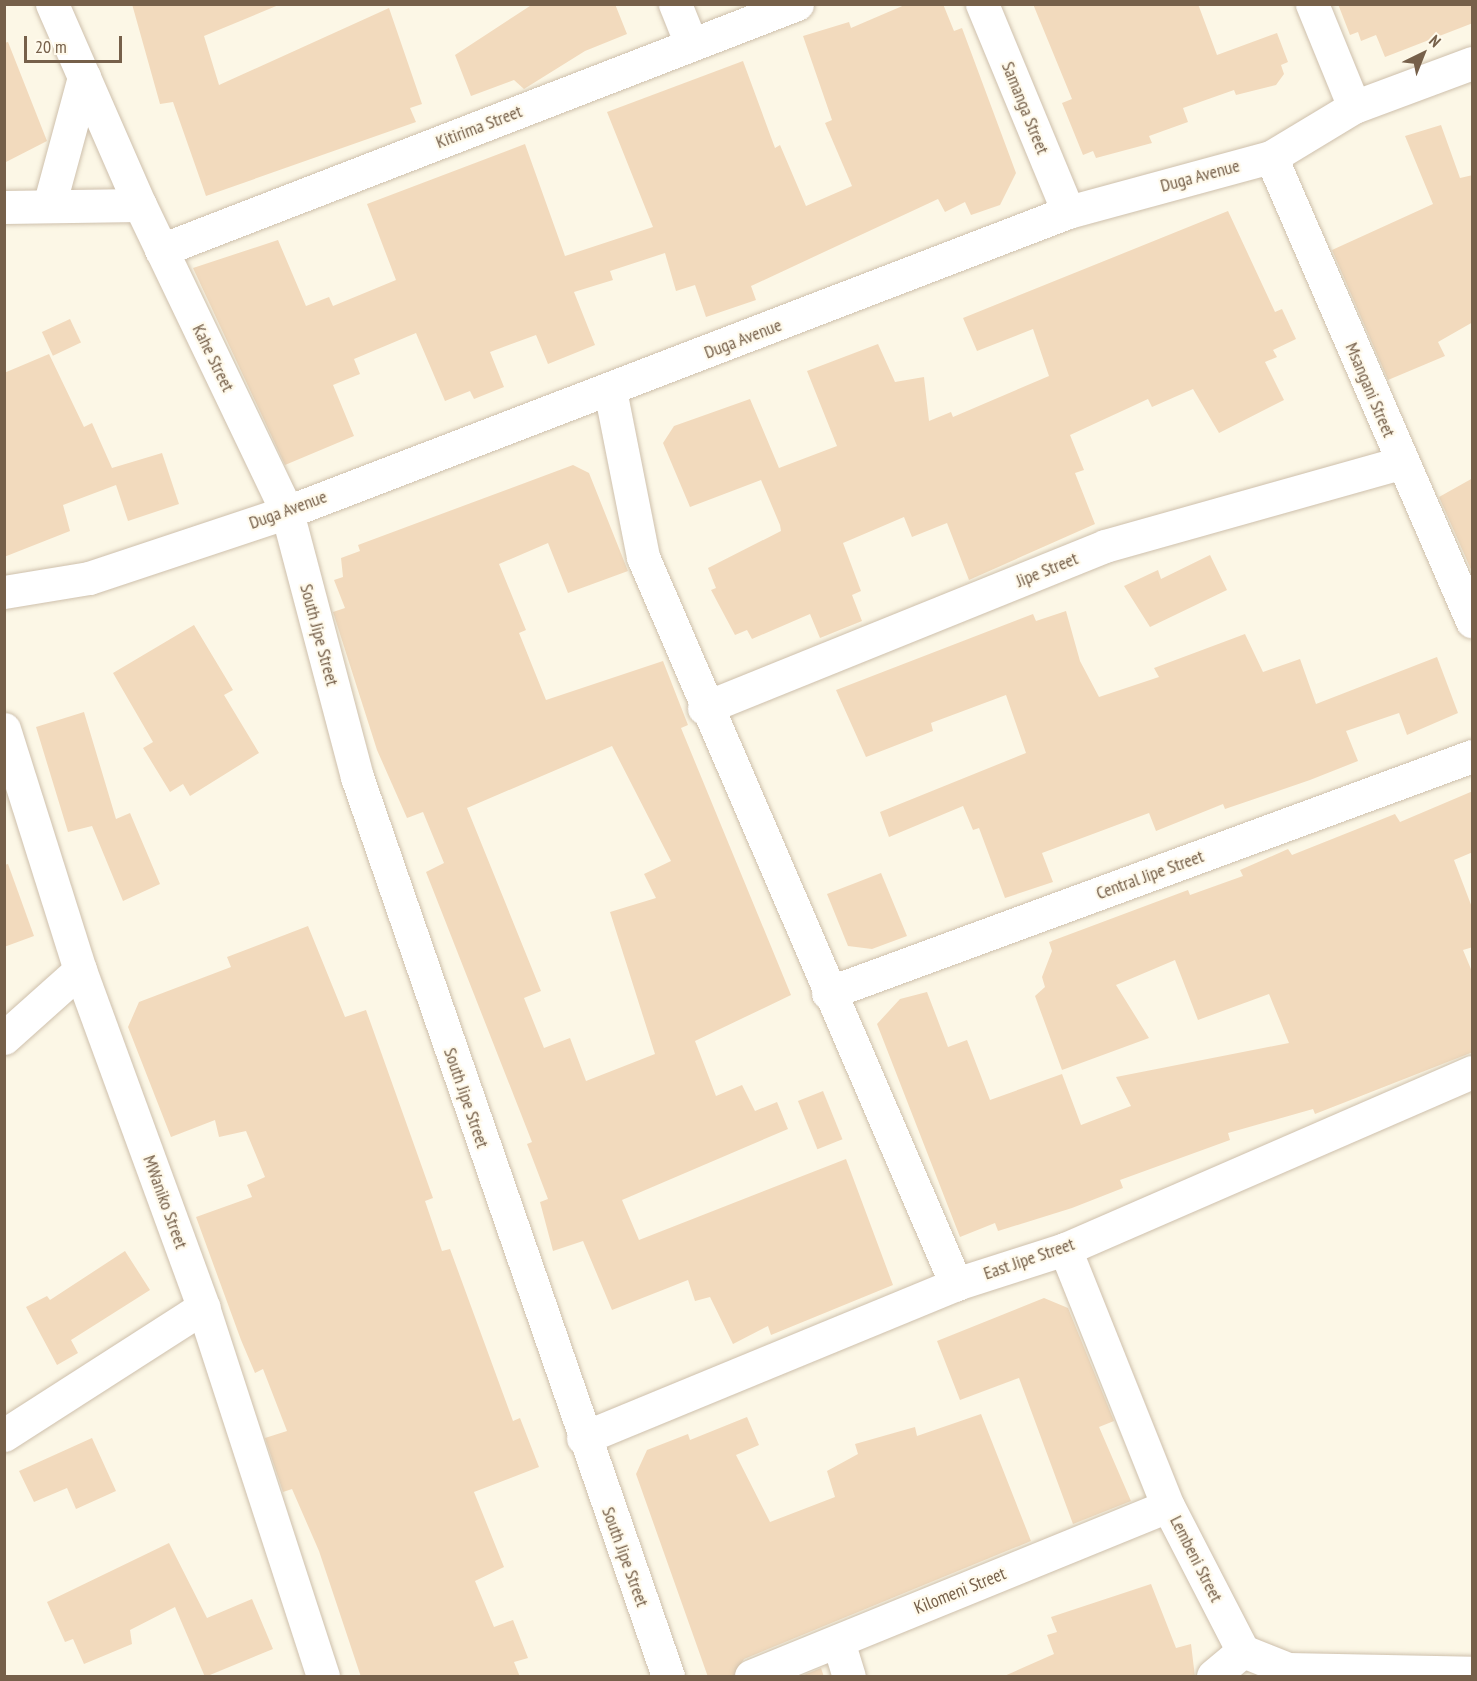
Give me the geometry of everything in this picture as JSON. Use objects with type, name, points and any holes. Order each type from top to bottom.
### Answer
[{"type":"street","name":"Kahe Street","points":[[52,4],[140,205],[287,512]]},
{"type":"street","points":[[675,4],[691,44]]},
{"type":"street","name":"Kitirima Street","points":[[161,250],[798,4]]},
{"type":"street","name":"Samanga Street","points":[[982,4],[1068,212]]},
{"type":"street","points":[[1312,4],[1354,107]]},
{"type":"street","name":"Duga Avenue","points":[[4,592],[89,578],[287,512],[610,390],[1068,212],[1270,157],[1354,107],[1473,63]]},
{"type":"street","points":[[49,206],[84,77]]},
{"type":"street","name":"Msangani Street","points":[[1270,157],[1401,463],[1473,621]]},
{"type":"street","points":[[4,207],[140,205]]},
{"type":"street","points":[[610,390],[643,557],[704,708],[956,1284]]},
{"type":"street","name":"Jipe Street","points":[[704,708],[1106,546],[1401,463]]},
{"type":"street","name":"South Jipe Street","points":[[287,512],[357,777],[583,1438],[668,1677]]},
{"type":"street","name":"MWaniko Street","points":[[4,729],[80,970],[203,1307],[323,1677]]},
{"type":"street","name":"Central Jipe Street","points":[[828,993],[1473,756]]},
{"type":"street","points":[[4,1038],[80,970]]},
{"type":"street","name":"East Jipe Street","points":[[583,1438],[956,1284],[1065,1249],[1473,1072]]},
{"type":"street","name":"Lembeni Street","points":[[1065,1249],[1168,1506],[1243,1651]]},
{"type":"street","points":[[4,1435],[203,1307]]},
{"type":"street","name":"Kilomeni Street","points":[[751,1677],[1168,1506]]},
{"type":"street","points":[[838,1641],[849,1677]]},
{"type":"street","points":[[1213,1677],[1243,1651],[1288,1669],[1473,1673]]},
{"type":"building","points":[[132,4],[281,4],[204,36],[219,85],[389,8],[422,104],[410,108],[416,122],[206,196],[173,102],[160,104]]},
{"type":"building","points":[[533,4],[615,4],[627,34],[585,51],[524,89],[514,80],[471,96],[455,55]]},
{"type":"building","points":[[907,4],[943,4],[954,31],[962,28],[1016,173],[1000,205],[971,215],[965,202],[945,212],[938,199],[751,286],[756,300],[706,317],[695,285],[676,291],[665,253],[610,271],[613,280],[574,292],[595,345],[548,364],[536,335],[490,352],[504,387],[474,399],[470,391],[445,401],[416,333],[354,359],[360,374],[333,385],[354,436],[285,465],[193,268],[278,240],[306,306],[329,297],[333,306],[396,280],[367,204],[525,144],[565,256],[653,227],[607,112],[743,61],[775,148],[780,145],[806,206],[852,186],[825,123],[832,120],[803,36],[849,22],[851,28]]},
{"type":"building","points":[[1033,4],[1198,4],[1217,55],[1277,33],[1288,62],[1281,65],[1284,74],[1276,85],[1236,95],[1234,90],[1183,108],[1188,122],[1149,136],[1152,143],[1096,158],[1093,151],[1083,155],[1062,103],[1072,99]]},
{"type":"building","points":[[1338,4],[1473,4],[1473,23],[1385,57],[1376,35],[1361,41],[1358,32],[1350,35]]},
{"type":"building","points":[[8,42],[47,141],[4,163],[4,43]]},
{"type":"building","points":[[1441,125],[1460,178],[1473,175],[1473,322],[1438,342],[1445,356],[1388,380],[1332,250],[1433,204],[1405,136]]},
{"type":"building","points":[[1228,211],[1275,312],[1282,309],[1296,339],[1273,350],[1277,357],[1265,362],[1284,400],[1219,433],[1193,389],[1152,407],[1148,399],[1070,435],[1084,470],[1075,473],[1095,524],[969,580],[947,523],[912,537],[904,517],[843,543],[861,591],[852,595],[862,621],[820,638],[810,614],[752,639],[747,630],[735,635],[711,590],[716,588],[708,568],[781,531],[780,525],[761,480],[690,507],[663,443],[674,426],[750,399],[779,468],[837,446],[807,371],[878,344],[895,382],[924,377],[929,421],[951,412],[953,417],[1049,376],[1033,329],[977,351],[963,318]]},
{"type":"building","points":[[70,319],[81,343],[53,356],[42,332]]},
{"type":"building","points":[[49,354],[84,427],[92,423],[112,468],[162,453],[179,504],[128,521],[116,485],[63,505],[70,531],[4,557],[4,373]]},
{"type":"building","points":[[573,465],[589,473],[628,571],[568,593],[548,543],[499,564],[526,630],[519,633],[546,700],[663,661],[688,725],[681,728],[791,995],[695,1041],[716,1096],[742,1085],[755,1111],[777,1102],[788,1129],[622,1200],[639,1240],[846,1159],[893,1285],[771,1335],[768,1326],[733,1344],[710,1297],[695,1301],[688,1280],[612,1310],[583,1241],[553,1251],[540,1202],[548,1199],[527,1144],[532,1142],[426,872],[444,863],[423,812],[407,818],[377,750],[333,612],[345,608],[334,580],[343,577],[341,558],[360,551],[358,545]],"holes":[[[612,746],[671,861],[644,874],[656,898],[610,912],[655,1054],[586,1081],[570,1038],[544,1048],[524,998],[541,991],[467,808]]]},
{"type":"building","points":[[1473,478],[1473,574],[1439,497]]},
{"type":"building","points":[[1210,555],[1227,590],[1150,627],[1124,586],[1158,570],[1161,579]]},
{"type":"building","points":[[1066,611],[1080,661],[1099,697],[1159,677],[1154,668],[1245,634],[1263,672],[1300,659],[1316,704],[1437,657],[1458,713],[1407,735],[1399,713],[1346,731],[1358,761],[1310,780],[1225,809],[1223,804],[1156,831],[1149,813],[1042,853],[1053,882],[1005,898],[979,828],[973,830],[963,806],[889,837],[880,812],[1026,753],[1006,695],[931,723],[933,731],[866,757],[836,690],[1033,614],[1036,621]]},
{"type":"building","points":[[194,625],[233,690],[224,695],[259,753],[190,796],[183,784],[170,792],[143,748],[153,742],[113,673]]},
{"type":"building","points":[[84,712],[116,819],[130,813],[160,884],[123,901],[92,826],[68,832],[36,727]]},
{"type":"building","points":[[1473,791],[1473,852],[1454,860],[1473,910],[1473,947],[1463,950],[1473,974],[1473,1052],[1315,1114],[1313,1109],[1228,1133],[1230,1140],[1120,1180],[1123,1188],[1072,1208],[998,1231],[995,1223],[960,1237],[877,1024],[900,999],[927,992],[948,1047],[967,1040],[990,1100],[1062,1074],[1081,1125],[1131,1106],[1116,1077],[1289,1043],[1269,994],[1198,1020],[1175,960],[1116,985],[1149,1038],[1062,1070],[1035,996],[1045,987],[1042,977],[1052,951],[1049,942],[1188,890],[1190,895],[1243,876],[1240,870],[1288,849],[1292,855],[1395,814],[1400,822]]},
{"type":"building","points":[[8,864],[34,936],[4,947],[4,865]]},
{"type":"building","points":[[881,873],[907,936],[872,949],[848,946],[827,894]]},
{"type":"building","points":[[308,926],[345,1017],[366,1010],[433,1198],[425,1201],[442,1251],[450,1249],[513,1421],[520,1418],[539,1467],[474,1492],[504,1567],[475,1581],[494,1627],[513,1620],[528,1658],[514,1662],[520,1677],[361,1677],[319,1551],[292,1489],[283,1492],[265,1438],[287,1431],[263,1369],[255,1373],[196,1217],[252,1197],[247,1185],[265,1177],[246,1131],[219,1137],[215,1120],[171,1137],[128,1027],[139,1002],[231,967],[227,957]]},
{"type":"building","points":[[823,1091],[842,1139],[817,1149],[798,1101]]},
{"type":"building","points":[[125,1251],[150,1290],[71,1340],[78,1353],[57,1365],[26,1307],[47,1296],[50,1300]]},
{"type":"building","points":[[1044,1298],[1068,1308],[1114,1421],[1099,1427],[1131,1501],[1073,1524],[1019,1378],[960,1400],[937,1341]]},
{"type":"building","points":[[981,1414],[1031,1541],[744,1659],[733,1677],[708,1677],[636,1474],[647,1450],[688,1434],[690,1440],[747,1417],[759,1445],[736,1455],[770,1522],[835,1497],[827,1471],[858,1454],[855,1444],[915,1427],[917,1436]]},
{"type":"building","points":[[92,1438],[116,1491],[76,1509],[67,1488],[34,1502],[19,1471]]},
{"type":"building","points":[[169,1543],[207,1618],[252,1599],[273,1649],[205,1677],[175,1607],[130,1630],[132,1644],[84,1664],[73,1639],[65,1642],[47,1602]]},
{"type":"building","points":[[1151,1584],[1176,1648],[1191,1644],[1195,1677],[1002,1677],[1054,1654],[1047,1635],[1057,1632],[1051,1617]]},
{"type":"building","points":[[821,1668],[824,1677],[799,1677]]}]
